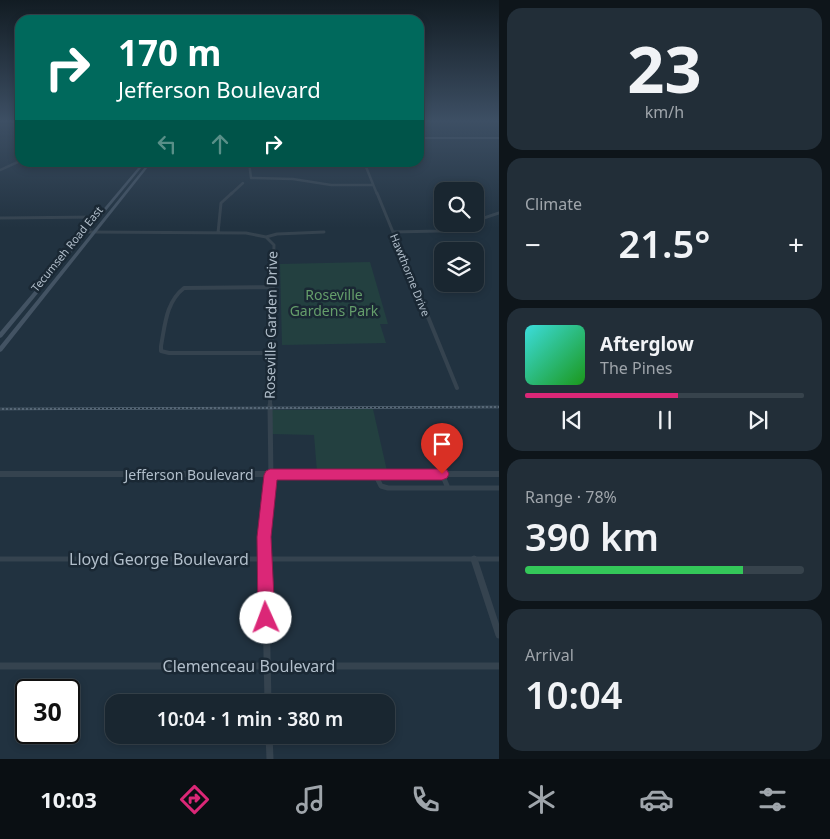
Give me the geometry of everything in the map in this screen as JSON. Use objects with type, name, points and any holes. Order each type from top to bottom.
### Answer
[{"type":"main road","name":"Tecumseh Road East","points":[[0,336],[141,167]]},
{"type":"main road","name":"Tecumseh Road East","points":[[0,350],[147,167]]},
{"type":"street","points":[[0,170],[15,163]]},
{"type":"street","points":[[250,167],[251,178],[293,179],[331,185],[374,185]]},
{"type":"street","name":"Hawthorne Drive","points":[[366,167],[456,388]]},
{"type":"street","points":[[218,233],[221,203],[243,183]]},
{"type":"street","points":[[484,218],[499,213]]},
{"type":"street","points":[[0,218],[99,217]]},
{"type":"street","points":[[393,232],[434,231]]},
{"type":"street","name":"Roseville Garden Drive","points":[[87,232],[246,233],[266,237],[274,245],[269,425],[270,475],[266,512],[265,560],[268,694]]},
{"type":"street","points":[[266,237],[276,234],[324,232]]},
{"type":"street","points":[[271,353],[168,353],[162,351],[161,346],[168,310],[177,292],[184,288],[272,287]]},
{"type":"street","name":"Jefferson Boulevard","points":[[0,474],[499,474]]},
{"type":"street","points":[[375,474],[381,486],[388,488],[499,488]]},
{"type":"street","points":[[442,474],[448,488]]},
{"type":"street","name":"Lloyd George Boulevard","points":[[0,559],[499,559]]},
{"type":"street","points":[[474,560],[499,634]]},
{"type":"street","name":"Clemenceau Boulevard","points":[[0,666],[499,666]]},
{"type":"street","points":[[269,744],[270,759]]},
{"type":"green space","name":"Roseville Gardens Park","points":[[370,262],[388,324],[380,324],[386,343],[282,345],[280,264]]},
{"type":"green space","points":[[373,409],[387,471],[317,472],[314,435],[272,434],[272,410]]},
{"type":"railway","points":[[0,409],[499,407]]},
{"type":"route","points":[[266,618],[264,537],[271,482],[270,475],[442,474]]}]
